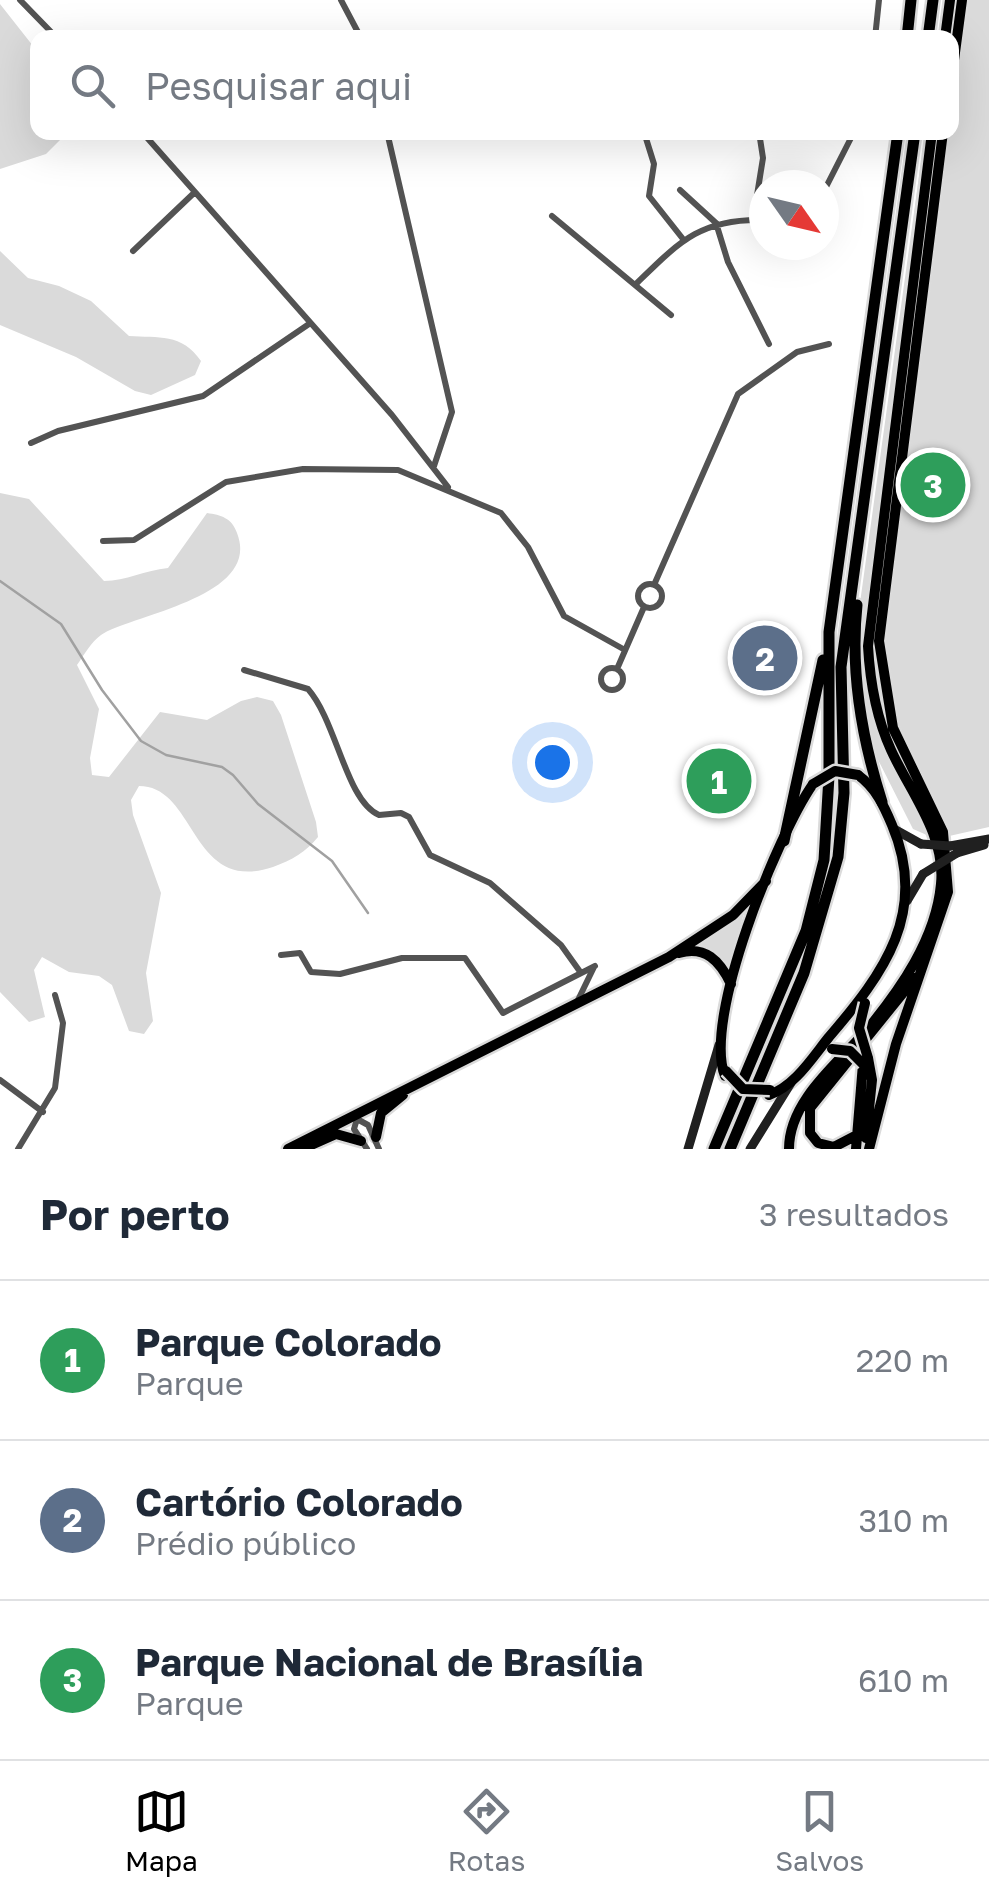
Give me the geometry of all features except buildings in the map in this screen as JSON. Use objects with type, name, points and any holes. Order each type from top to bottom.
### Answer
[{"type":"highway","points":[[902,0],[908,30]]},
{"type":"highway","points":[[908,30],[912,0]]},
{"type":"highway","points":[[929,30],[932,0]]},
{"type":"highway","points":[[784,841],[828,641],[897,140]]},
{"type":"highway","points":[[730,1149],[804,973],[832,886],[844,793],[841,667],[914,140]]},
{"type":"highway","points":[[858,558],[856,679],[867,749],[882,802]]},
{"type":"highway","points":[[714,1149],[806,931],[818,891],[828,820],[828,641]]},
{"type":"main road","points":[[946,30],[950,0]]},
{"type":"main road","points":[[958,30],[962,0]]},
{"type":"main road","points":[[788,1149],[792,1126],[808,1095],[888,1003],[914,963],[935,914],[941,884],[932,830],[882,725],[868,646],[931,140]]},
{"type":"main road","points":[[867,1149],[896,1044],[944,910],[949,872],[943,832],[893,728],[879,641],[943,140]]},
{"type":"main road","points":[[688,1149],[720,1042],[748,921],[784,841],[815,785],[836,771],[858,777],[882,802],[907,866],[907,900]]},
{"type":"main road","points":[[858,777],[879,806],[901,858],[904,883],[897,933]]},
{"type":"main road","points":[[894,829],[922,844],[958,849]]},
{"type":"main road","points":[[867,1149],[872,1080],[859,1028],[872,986],[897,933],[907,900],[923,874],[958,849],[989,841]]},
{"type":"main road","points":[[300,1149],[668,957],[733,916],[766,881]]},
{"type":"main road","points":[[668,957],[696,950],[708,954],[725,970],[732,986]]},
{"type":"main road","points":[[857,1135],[834,1147],[818,1142],[810,1133],[810,1108],[868,1042],[922,968]]},
{"type":"main road","points":[[750,1149],[798,1074],[829,1045],[872,986]]},
{"type":"main road","points":[[288,1149],[578,1000],[601,992]]},
{"type":"main road","points":[[726,1016],[726,1074]]},
{"type":"main road","points":[[720,1042],[726,1074],[740,1091],[769,1092],[798,1074]]},
{"type":"main road","points":[[829,1045],[850,1050],[865,1061]]},
{"type":"main road","points":[[769,1092],[829,1045]]},
{"type":"main road","points":[[856,1149],[865,1061]]},
{"type":"main road","points":[[300,1149],[336,1134],[372,1145],[381,1113],[405,1094]]},
{"type":"main road","points":[[344,1120],[356,1119],[366,1110]]},
{"type":"street","points":[[20,0],[49,30]]},
{"type":"street","points":[[340,0],[357,30]]},
{"type":"street","points":[[875,30],[879,0]]},
{"type":"street","points":[[149,140],[434,466],[449,489]]},
{"type":"street","points":[[390,140],[452,412],[434,466]]},
{"type":"street","points":[[646,140],[654,164],[649,196],[683,239]]},
{"type":"street","points":[[760,140],[761,170]]},
{"type":"street","points":[[835,170],[850,140]]},
{"type":"street","points":[[680,190],[716,224],[737,283],[746,291],[769,344]]},
{"type":"street","points":[[133,251],[194,192]]},
{"type":"street","points":[[552,216],[671,315]]},
{"type":"street","points":[[637,283],[683,239],[716,224],[749,220]]},
{"type":"street","points":[[30,443],[58,430],[203,396],[310,324]]},
{"type":"street","points":[[654,585],[639,591],[638,600],[644,607],[654,608],[660,601],[654,585],[738,394],[797,352],[828,344]]},
{"type":"street","points":[[103,541],[134,540],[226,482],[303,469],[398,470],[449,489],[509,520],[564,616],[625,650]]},
{"type":"street","points":[[617,669],[644,607]]},
{"type":"street","points":[[244,670],[308,689],[344,754],[353,792],[361,803],[379,815],[397,812],[409,817],[430,855],[490,884],[561,945],[581,973]]},
{"type":"street","points":[[281,955],[300,954],[311,972],[324,975],[402,958],[465,958],[504,1013],[595,966],[578,1000]]},
{"type":"street","points":[[572,978],[601,992]]},
{"type":"street","points":[[18,1149],[44,1112],[55,1088],[62,1033],[55,995]]},
{"type":"street","points":[[0,1080],[44,1112]]},
{"type":"street","points":[[356,1119],[368,1125],[372,1145],[354,1129],[356,1119]]},
{"type":"shaded area","points":[[943,0],[989,0],[989,827],[936,839],[913,829],[864,732],[855,639],[924,140],[959,140],[959,30],[939,30]]},
{"type":"shaded area","points":[[0,4],[30,42],[30,140],[60,140],[46,154],[0,169]]},
{"type":"shaded area","points":[[0,251],[28,278],[59,286],[91,301],[129,336],[169,339],[186,346],[201,361],[195,375],[151,395],[135,391],[76,357],[0,325]]},
{"type":"shaded area","points":[[0,493],[29,499],[104,581],[168,568],[207,513],[232,524],[240,555],[231,573],[191,600],[101,635],[77,665],[99,709],[90,758],[92,775],[109,777],[160,712],[207,720],[241,701],[257,697],[273,701],[281,715],[316,822],[318,837],[303,851],[273,867],[246,872],[225,866],[209,854],[173,803],[158,791],[139,786],[131,800],[133,815],[161,893],[146,973],[153,1021],[144,1034],[129,1031],[112,985],[99,976],[69,972],[42,957],[34,970],[45,1017],[29,1022],[0,992]]},
{"type":"shaded area","points":[[744,913],[728,970],[714,953],[693,945]]},
{"type":"waterway","points":[[0,581],[61,624],[102,690],[141,741],[166,755],[222,767],[233,775],[258,804],[332,861],[368,913]]},
{"type":"place","name":"Parque Nacional de Brasília","points":[[933,485]]},
{"type":"place","name":"Cartório Colorado","points":[[765,658]]},
{"type":"place","name":"Parque Colorado","points":[[719,781]]}]
